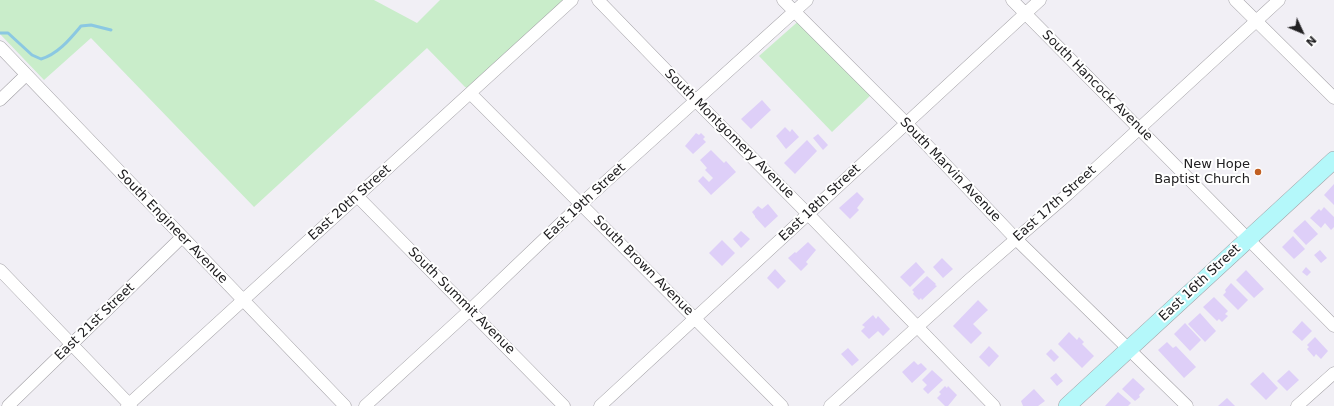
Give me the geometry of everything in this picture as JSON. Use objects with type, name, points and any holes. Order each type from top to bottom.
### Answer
[{"type":"street","name":"East 20th Street","points":[[129,405],[572,0]]},
{"type":"street","name":"South Montgomery Avenue","points":[[598,0],[994,406]]},
{"type":"street","name":"South Marvin Avenue","points":[[783,0],[906,123],[1016,239],[1187,406]]},
{"type":"street","name":"East 19th Street","points":[[366,406],[470,310],[581,204],[807,0]]},
{"type":"street","name":"South Hancock Avenue","points":[[1012,0],[1334,326]]},
{"type":"street","name":"East 18th Street","points":[[600,406],[1040,0]]},
{"type":"street","points":[[1235,0],[1334,98]]},
{"type":"street","name":"East 17th Street","points":[[830,406],[916,326],[1016,239],[1279,0]]},
{"type":"street","name":"South Engineer Avenue","points":[[0,47],[243,301],[346,406]]},
{"type":"street","points":[[0,100],[26,75]]},
{"type":"street","name":"South Brown Avenue","points":[[470,93],[782,406]]},
{"type":"street","name":"East 16th Street","points":[[1067,406],[1334,160]]},
{"type":"street","name":"South Summit Avenue","points":[[357,196],[564,406]]},
{"type":"street","name":"East 21st Street","points":[[8,406],[182,237]]},
{"type":"street","points":[[0,270],[129,405]]},
{"type":"street","points":[[1297,406],[1334,372]]},
{"type":"green space","points":[[0,0],[374,0],[417,23],[440,0],[569,0],[470,89],[465,87],[427,48],[254,207],[91,38],[44,80],[0,34]]},
{"type":"green space","points":[[802,18],[873,93],[832,132],[759,56]]},
{"type":"building","points":[[762,100],[771,110],[751,129],[741,119]]},
{"type":"building","points":[[785,127],[790,132],[792,129],[799,137],[786,149],[776,136]]},
{"type":"building","points":[[696,133],[699,135],[701,133],[705,137],[703,139],[706,142],[693,154],[685,146]]},
{"type":"building","points":[[818,134],[828,145],[823,150],[813,138]]},
{"type":"building","points":[[807,140],[817,151],[795,174],[784,163]]},
{"type":"building","points":[[711,150],[724,163],[726,161],[736,172],[711,195],[698,181],[703,176],[709,182],[713,178],[705,170],[707,168],[700,160]]},
{"type":"building","points":[[1334,184],[1334,205],[1324,195]]},
{"type":"building","points":[[857,192],[864,199],[857,208],[859,210],[850,219],[839,208]]},
{"type":"building","points":[[768,204],[778,216],[765,228],[752,212],[758,206],[762,209]]},
{"type":"building","points":[[1324,207],[1334,217],[1334,227],[1331,230],[1325,223],[1321,228],[1310,218],[1319,209],[1321,211]]},
{"type":"building","points":[[1305,220],[1318,234],[1306,245],[1293,231]]},
{"type":"building","points":[[741,231],[750,239],[741,248],[733,239]]},
{"type":"building","points":[[1293,236],[1305,249],[1294,259],[1282,247]]},
{"type":"building","points":[[722,240],[735,253],[722,266],[709,253]]},
{"type":"building","points":[[808,242],[816,250],[806,262],[808,264],[801,271],[788,258]]},
{"type":"building","points":[[1320,250],[1327,258],[1321,263],[1314,255]]},
{"type":"building","points":[[942,258],[953,269],[943,278],[933,267]]},
{"type":"building","points":[[916,262],[925,272],[910,287],[900,277]]},
{"type":"building","points":[[1306,267],[1311,272],[1307,276],[1302,272]]},
{"type":"building","points":[[775,269],[786,281],[778,289],[767,278]]},
{"type":"building","points":[[1246,270],[1264,289],[1254,298],[1236,280]]},
{"type":"building","points":[[927,276],[937,286],[922,300],[921,298],[919,300],[913,294],[914,292],[912,290]]},
{"type":"building","points":[[1231,283],[1248,300],[1238,310],[1223,295]]},
{"type":"building","points":[[1214,297],[1228,311],[1225,314],[1228,316],[1222,322],[1219,319],[1217,321],[1203,307]]},
{"type":"building","points":[[978,300],[988,310],[973,324],[982,333],[971,344],[953,326]]},
{"type":"building","points":[[1200,313],[1216,331],[1205,342],[1188,324]]},
{"type":"building","points":[[873,315],[876,319],[878,316],[890,329],[883,336],[878,331],[869,339],[861,331],[865,327],[862,325]]},
{"type":"building","points":[[1302,321],[1312,331],[1302,341],[1292,332]]},
{"type":"building","points":[[1185,323],[1201,340],[1190,351],[1174,334]]},
{"type":"building","points":[[1069,332],[1077,340],[1079,337],[1084,342],[1082,344],[1094,356],[1082,368],[1058,344]]},
{"type":"building","points":[[1315,337],[1328,351],[1321,359],[1316,354],[1314,357],[1307,349],[1309,347],[1307,345]]},
{"type":"building","points":[[1167,342],[1173,348],[1176,346],[1196,367],[1184,378],[1158,350]]},
{"type":"building","points":[[989,346],[999,356],[989,367],[979,357]]},
{"type":"building","points":[[848,348],[859,360],[852,366],[841,354]]},
{"type":"building","points":[[1051,349],[1059,357],[1054,362],[1046,354]]},
{"type":"building","points":[[914,361],[918,365],[921,363],[927,369],[912,383],[902,372]]},
{"type":"building","points":[[932,370],[943,380],[928,394],[923,389],[927,385],[922,380]]},
{"type":"building","points":[[1289,370],[1299,380],[1287,391],[1277,381]]},
{"type":"building","points":[[1263,372],[1278,388],[1266,400],[1250,384]]},
{"type":"building","points":[[1056,373],[1063,381],[1057,386],[1050,378]]},
{"type":"building","points":[[1133,378],[1145,389],[1139,395],[1140,397],[1135,401],[1122,389]]},
{"type":"building","points":[[945,386],[947,388],[948,386],[957,395],[948,406],[945,406],[937,398],[941,394],[939,392]]},
{"type":"building","points":[[1034,389],[1045,401],[1038,406],[1023,406],[1021,401]]},
{"type":"building","points":[[1118,392],[1131,403],[1128,406],[1105,406]]},
{"type":"building","points":[[1227,398],[1235,406],[1218,406]]},
{"type":"waterway","points":[[0,33],[8,33],[32,55],[41,59],[58,50],[81,26],[91,25],[111,30]]},
{"type":"place","name":"New Hope Baptist Church","points":[[1258,172]]}]
